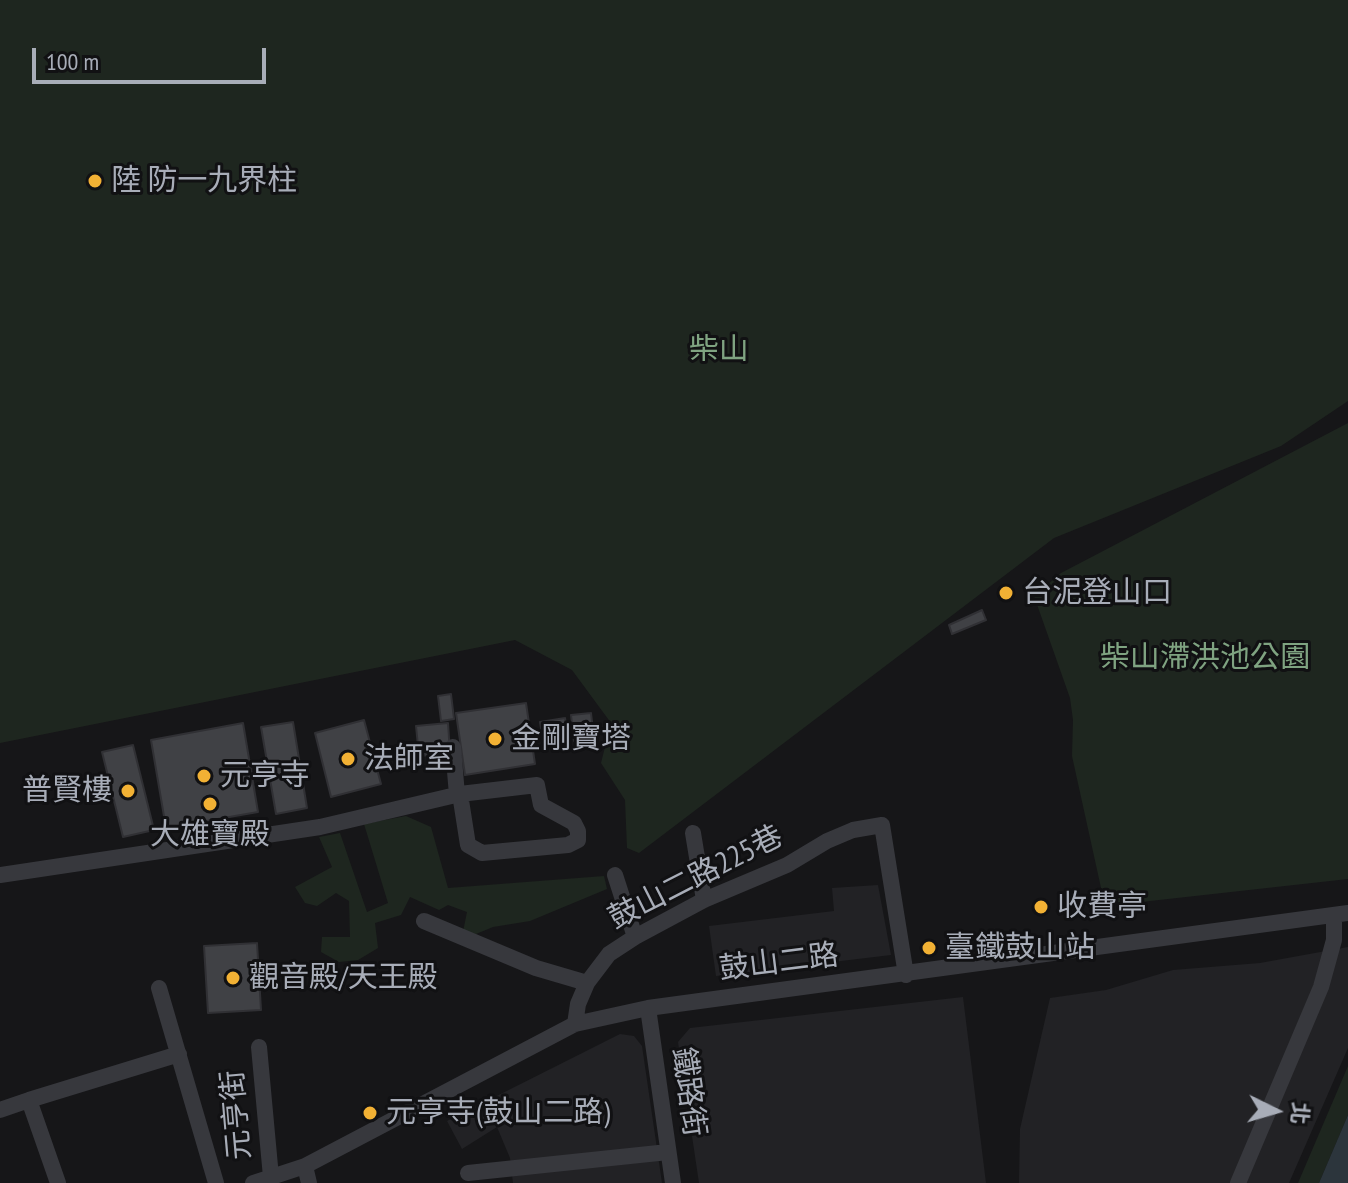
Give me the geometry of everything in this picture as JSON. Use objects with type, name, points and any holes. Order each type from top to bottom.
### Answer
[{"type":"street","points":[[0,875],[320,827],[430,800],[459,795],[544,784],[543,806],[574,823],[578,837],[575,842],[482,853],[468,845],[459,795],[453,747]]},
{"type":"street","name":"鼓山二路225巷","points":[[575,1024],[578,1004],[587,983],[609,954],[635,937],[704,900],[787,865],[827,841],[853,830],[882,825],[906,975]]},
{"type":"street","points":[[693,833],[704,900]]},
{"type":"street","points":[[615,875],[635,937]]},
{"type":"street","points":[[1238,1183],[1321,987],[1341,914]]},
{"type":"street","name":"鼓山二路","points":[[253,1183],[305,1166],[575,1024],[648,1008],[1341,914]]},
{"type":"street","points":[[424,921],[536,968],[587,983]]},
{"type":"street","points":[[159,988],[216,1183]]},
{"type":"street","name":"鐵路街","points":[[648,1008],[673,1183]]},
{"type":"street","name":"元亨街","points":[[259,1047],[271,1177]]},
{"type":"street","points":[[0,1110],[179,1054]]},
{"type":"street","points":[[29,1100],[58,1183]]},
{"type":"street","points":[[468,1173],[668,1152]]},
{"type":"street","points":[[305,1166],[309,1183]]},
{"type":"shaded area","points":[[878,885],[891,955],[716,976],[709,926],[834,911],[832,888]]},
{"type":"shaded area","points":[[1348,947],[1348,1048],[1289,1183],[1019,1183],[1020,1129],[1050,998],[1106,990],[1173,970],[1260,963]]},
{"type":"shaded area","points":[[963,997],[986,1183],[699,1183],[678,1042],[690,1028]]},
{"type":"shaded area","points":[[620,1034],[634,1036],[642,1046],[662,1183],[513,1183],[510,1158],[497,1127],[462,1149],[447,1121]]},
{"type":"shaded area","points":[[1348,1115],[1348,1183],[1319,1183]]},
{"type":"green space","name":"柴山","points":[[0,0],[1348,0],[1348,401],[1281,446],[1054,538],[639,853],[627,848],[625,800],[601,763],[611,723],[572,670],[515,640],[0,743]]},
{"type":"green space","name":"柴山滯洪池公園","points":[[1348,423],[1348,879],[1105,906],[1072,756],[1070,698],[1034,596],[1061,573]]},
{"type":"green space","points":[[406,816],[431,827],[448,888],[604,876],[607,889],[530,921],[493,927],[476,934],[463,932],[467,912],[448,905],[439,910],[410,897],[401,915],[375,923],[378,948],[358,960],[339,962],[321,952],[322,937],[350,937],[349,901],[336,893],[317,906],[305,903],[295,887],[332,867],[319,837],[340,833],[367,912],[388,903],[364,824]]},
{"type":"green space","points":[[1348,1066],[1348,1115],[1319,1183],[1298,1183]]},
{"type":"building","points":[[982,610],[986,620],[952,634],[949,625]]},
{"type":"building","points":[[451,694],[454,719],[441,721],[438,696]]},
{"type":"building","name":"金剛寶塔","points":[[526,703],[535,764],[465,775],[456,713]]},
{"type":"building","points":[[591,713],[594,739],[574,741],[571,715]]},
{"type":"building","points":[[565,718],[569,741],[544,746],[540,722]]},
{"type":"building","name":"法師室","points":[[364,720],[381,784],[331,797],[315,733]]},
{"type":"building","points":[[293,722],[307,808],[276,814],[261,727]]},
{"type":"building","name":"元亨寺","points":[[243,723],[258,812],[166,828],[151,740]]},
{"type":"building","points":[[448,723],[450,753],[419,756],[416,726]]},
{"type":"building","name":"普賢樓","points":[[133,745],[154,830],[123,837],[102,752]]},
{"type":"building","name":"觀音殿/天王殿","points":[[257,943],[261,1010],[208,1013],[204,946]]},
{"type":"place","name":"陸 防一九界柱","points":[[95,181]]},
{"type":"place","name":"台泥登山口","points":[[1006,593]]},
{"type":"place","name":"金剛寶塔","points":[[495,739]]},
{"type":"place","name":"法師室","points":[[348,759]]},
{"type":"place","name":"元亨寺","points":[[204,776]]},
{"type":"place","name":"普賢樓","points":[[128,791]]},
{"type":"place","name":"大雄寶殿","points":[[210,804]]},
{"type":"place","name":"收費亭","points":[[1041,907]]},
{"type":"place","name":"臺鐵鼓山站","points":[[929,948]]},
{"type":"place","name":"觀音殿/天王殿","points":[[233,978]]},
{"type":"place","name":"元亨寺(鼓山二路)","points":[[370,1113]]}]
